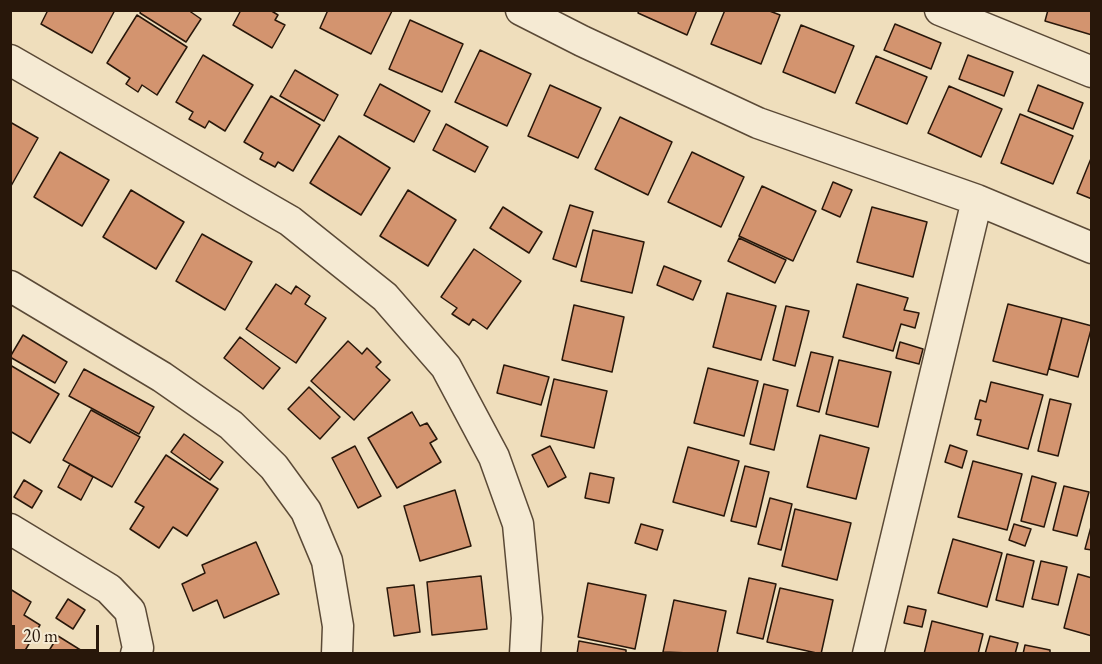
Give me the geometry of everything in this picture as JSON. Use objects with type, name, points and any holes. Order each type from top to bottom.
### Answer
[{"type":"street","points":[[521,10],[758,123],[977,200],[1092,248]]},
{"type":"street","points":[[940,10],[1092,72]]},
{"type":"street","points":[[10,60],[290,221],[384,297],[446,367],[494,457],[518,524],[528,618],[525,654]]},
{"type":"street","points":[[868,654],[977,200]]},
{"type":"street","points":[[10,286],[162,377],[231,425],[274,467],[306,512],[327,561],[338,626],[337,654]]},
{"type":"street","points":[[10,529],[109,589],[130,610],[138,648],[136,654]]},
{"type":"building","points":[[48,10],[115,10],[92,53],[41,24]]},
{"type":"building","points":[[141,10],[188,10],[201,19],[186,42],[140,13]]},
{"type":"building","points":[[241,10],[270,10],[278,15],[275,20],[285,25],[272,48],[233,25]]},
{"type":"building","points":[[328,10],[392,11],[371,54],[320,28]]},
{"type":"building","points":[[639,10],[697,10],[687,35],[638,13]]},
{"type":"building","points":[[725,10],[767,10],[780,15],[761,64],[711,44]]},
{"type":"building","points":[[1048,10],[1092,10],[1092,35],[1045,21]]},
{"type":"building","points":[[137,15],[187,47],[157,95],[142,85],[138,92],[126,84],[130,78],[107,63]]},
{"type":"building","points":[[410,20],[463,44],[442,92],[389,69]]},
{"type":"building","points":[[895,24],[941,43],[931,69],[884,50]]},
{"type":"building","points":[[801,25],[854,46],[835,93],[783,72]]},
{"type":"building","points":[[480,50],[531,74],[507,126],[455,102]]},
{"type":"building","points":[[203,55],[253,85],[225,131],[209,121],[205,128],[189,119],[193,112],[176,102]]},
{"type":"building","points":[[968,55],[1013,72],[1004,96],[959,79]]},
{"type":"building","points":[[876,56],[927,77],[907,124],[856,103]]},
{"type":"building","points":[[295,70],[338,95],[324,121],[280,96]]},
{"type":"building","points":[[380,84],[430,111],[414,142],[364,115]]},
{"type":"building","points":[[550,85],[601,108],[578,158],[528,136]]},
{"type":"building","points":[[1038,85],[1083,103],[1073,129],[1028,111]]},
{"type":"building","points":[[949,86],[1002,109],[981,157],[928,133]]},
{"type":"building","points":[[271,96],[320,125],[293,171],[278,162],[275,167],[260,159],[263,153],[244,142]]},
{"type":"building","points":[[1020,114],[1073,136],[1053,184],[1001,163]]},
{"type":"building","points":[[620,117],[672,142],[648,195],[595,169]]},
{"type":"building","points":[[10,122],[38,138],[11,186],[10,185]]},
{"type":"building","points":[[446,124],[488,147],[475,172],[433,150]]},
{"type":"building","points":[[339,136],[390,168],[361,215],[310,183]]},
{"type":"building","points":[[60,152],[109,180],[82,226],[34,197]]},
{"type":"building","points":[[692,152],[744,177],[721,227],[668,202]]},
{"type":"building","points":[[1092,156],[1092,199],[1077,193]]},
{"type":"building","points":[[833,182],[852,190],[840,217],[822,209]]},
{"type":"building","points":[[762,186],[816,211],[793,261],[739,236]]},
{"type":"building","points":[[131,190],[184,222],[156,269],[103,237]]},
{"type":"building","points":[[408,190],[456,220],[428,266],[380,236]]},
{"type":"building","points":[[570,205],[593,212],[576,267],[553,259]]},
{"type":"building","points":[[503,207],[542,232],[529,253],[490,228]]},
{"type":"building","points":[[872,207],[927,222],[913,277],[857,262]]},
{"type":"building","points":[[593,230],[644,242],[632,293],[581,281]]},
{"type":"building","points":[[202,234],[252,262],[225,310],[176,281]]},
{"type":"building","points":[[739,238],[786,260],[775,283],[728,261]]},
{"type":"building","points":[[474,249],[521,281],[487,329],[473,319],[469,325],[452,314],[457,308],[441,297]]},
{"type":"building","points":[[664,266],[701,281],[693,300],[657,285]]},
{"type":"building","points":[[276,284],[291,294],[296,286],[310,296],[305,304],[326,318],[296,363],[246,329]]},
{"type":"building","points":[[857,284],[908,298],[904,310],[919,313],[915,328],[901,324],[893,351],[843,337]]},
{"type":"building","points":[[727,293],[776,306],[761,360],[713,347]]},
{"type":"building","points":[[1008,304],[1062,318],[1047,375],[993,361]]},
{"type":"building","points":[[574,305],[624,317],[612,372],[562,360]]},
{"type":"building","points":[[786,306],[809,311],[795,366],[773,360]]},
{"type":"building","points":[[1062,318],[1092,326],[1078,377],[1049,369]]},
{"type":"building","points":[[23,335],[67,362],[55,383],[10,357]]},
{"type":"building","points":[[240,337],[280,368],[263,389],[224,358]]},
{"type":"building","points":[[348,341],[362,354],[367,348],[381,362],[376,367],[390,380],[354,420],[311,381]]},
{"type":"building","points":[[900,342],[923,349],[919,364],[896,358]]},
{"type":"building","points":[[811,352],[833,357],[819,412],[797,406]]},
{"type":"building","points":[[839,360],[891,372],[878,427],[826,414]]},
{"type":"building","points":[[10,365],[59,394],[30,443],[10,431]]},
{"type":"building","points":[[504,365],[549,377],[541,405],[497,393]]},
{"type":"building","points":[[708,368],[758,381],[744,436],[694,423]]},
{"type":"building","points":[[84,369],[154,407],[139,434],[69,396]]},
{"type":"building","points":[[554,379],[607,391],[594,448],[541,436]]},
{"type":"building","points":[[991,382],[1043,395],[1028,449],[977,435],[981,420],[975,419],[980,400],[986,402]]},
{"type":"building","points":[[764,384],[788,390],[774,450],[750,444]]},
{"type":"building","points":[[309,387],[340,417],[320,439],[288,409]]},
{"type":"building","points":[[1050,399],[1071,404],[1058,456],[1038,451]]},
{"type":"building","points":[[91,410],[140,437],[112,487],[63,460]]},
{"type":"building","points":[[412,412],[420,426],[427,423],[437,439],[430,443],[441,462],[397,488],[368,438]]},
{"type":"building","points":[[184,434],[223,462],[210,480],[171,452]]},
{"type":"building","points":[[820,435],[869,448],[856,499],[807,487]]},
{"type":"building","points":[[950,445],[967,451],[962,468],[945,462]]},
{"type":"building","points":[[355,446],[381,496],[358,508],[332,458]]},
{"type":"building","points":[[550,446],[566,477],[548,487],[532,455]]},
{"type":"building","points":[[688,447],[739,461],[724,516],[673,502]]},
{"type":"building","points":[[166,455],[218,489],[187,536],[173,527],[159,548],[130,529],[144,507],[135,502]]},
{"type":"building","points":[[973,461],[1022,474],[1007,530],[958,517]]},
{"type":"building","points":[[70,464],[93,477],[81,500],[58,487]]},
{"type":"building","points":[[745,466],[769,472],[756,527],[731,521]]},
{"type":"building","points":[[590,473],[614,478],[609,503],[585,498]]},
{"type":"building","points":[[1032,476],[1056,483],[1044,527],[1021,521]]},
{"type":"building","points":[[24,480],[42,491],[32,508],[14,497]]},
{"type":"building","points":[[1064,486],[1089,492],[1077,536],[1053,530]]},
{"type":"building","points":[[455,490],[471,546],[420,561],[404,506]]},
{"type":"building","points":[[770,498],[792,504],[781,550],[758,544]]},
{"type":"building","points":[[795,509],[851,523],[837,580],[782,566]]},
{"type":"building","points":[[1092,523],[1092,550],[1085,549]]},
{"type":"building","points":[[641,524],[663,530],[657,550],[635,543]]},
{"type":"building","points":[[1014,524],[1031,529],[1025,546],[1009,540]]},
{"type":"building","points":[[953,539],[1002,553],[987,607],[938,593]]},
{"type":"building","points":[[256,542],[279,594],[224,618],[217,600],[193,611],[182,584],[205,573],[202,565]]},
{"type":"building","points":[[1007,554],[1034,561],[1023,607],[996,600]]},
{"type":"building","points":[[1041,561],[1067,567],[1058,605],[1032,599]]},
{"type":"building","points":[[1078,574],[1092,578],[1092,636],[1064,628]]},
{"type":"building","points":[[481,576],[487,629],[432,635],[427,582]]},
{"type":"building","points":[[749,578],[776,584],[763,639],[737,633]]},
{"type":"building","points":[[588,583],[646,595],[635,649],[578,637]]},
{"type":"building","points":[[414,585],[420,632],[394,636],[387,588]]},
{"type":"building","points":[[780,588],[833,600],[821,654],[767,642]]},
{"type":"building","points":[[10,589],[31,602],[24,615],[40,625],[23,654],[10,654]]},
{"type":"building","points":[[68,599],[85,610],[73,629],[56,618]]},
{"type":"building","points":[[674,600],[726,611],[717,654],[663,652]]},
{"type":"building","points":[[908,606],[926,610],[922,627],[904,623]]},
{"type":"building","points":[[932,621],[983,634],[978,654],[924,654]]},
{"type":"building","points":[[58,636],[87,654],[47,654]]},
{"type":"building","points":[[990,636],[1018,643],[1015,654],[985,654]]},
{"type":"building","points":[[579,641],[626,650],[626,654],[577,654]]},
{"type":"building","points":[[1025,645],[1050,650],[1050,654],[1023,654]]}]
